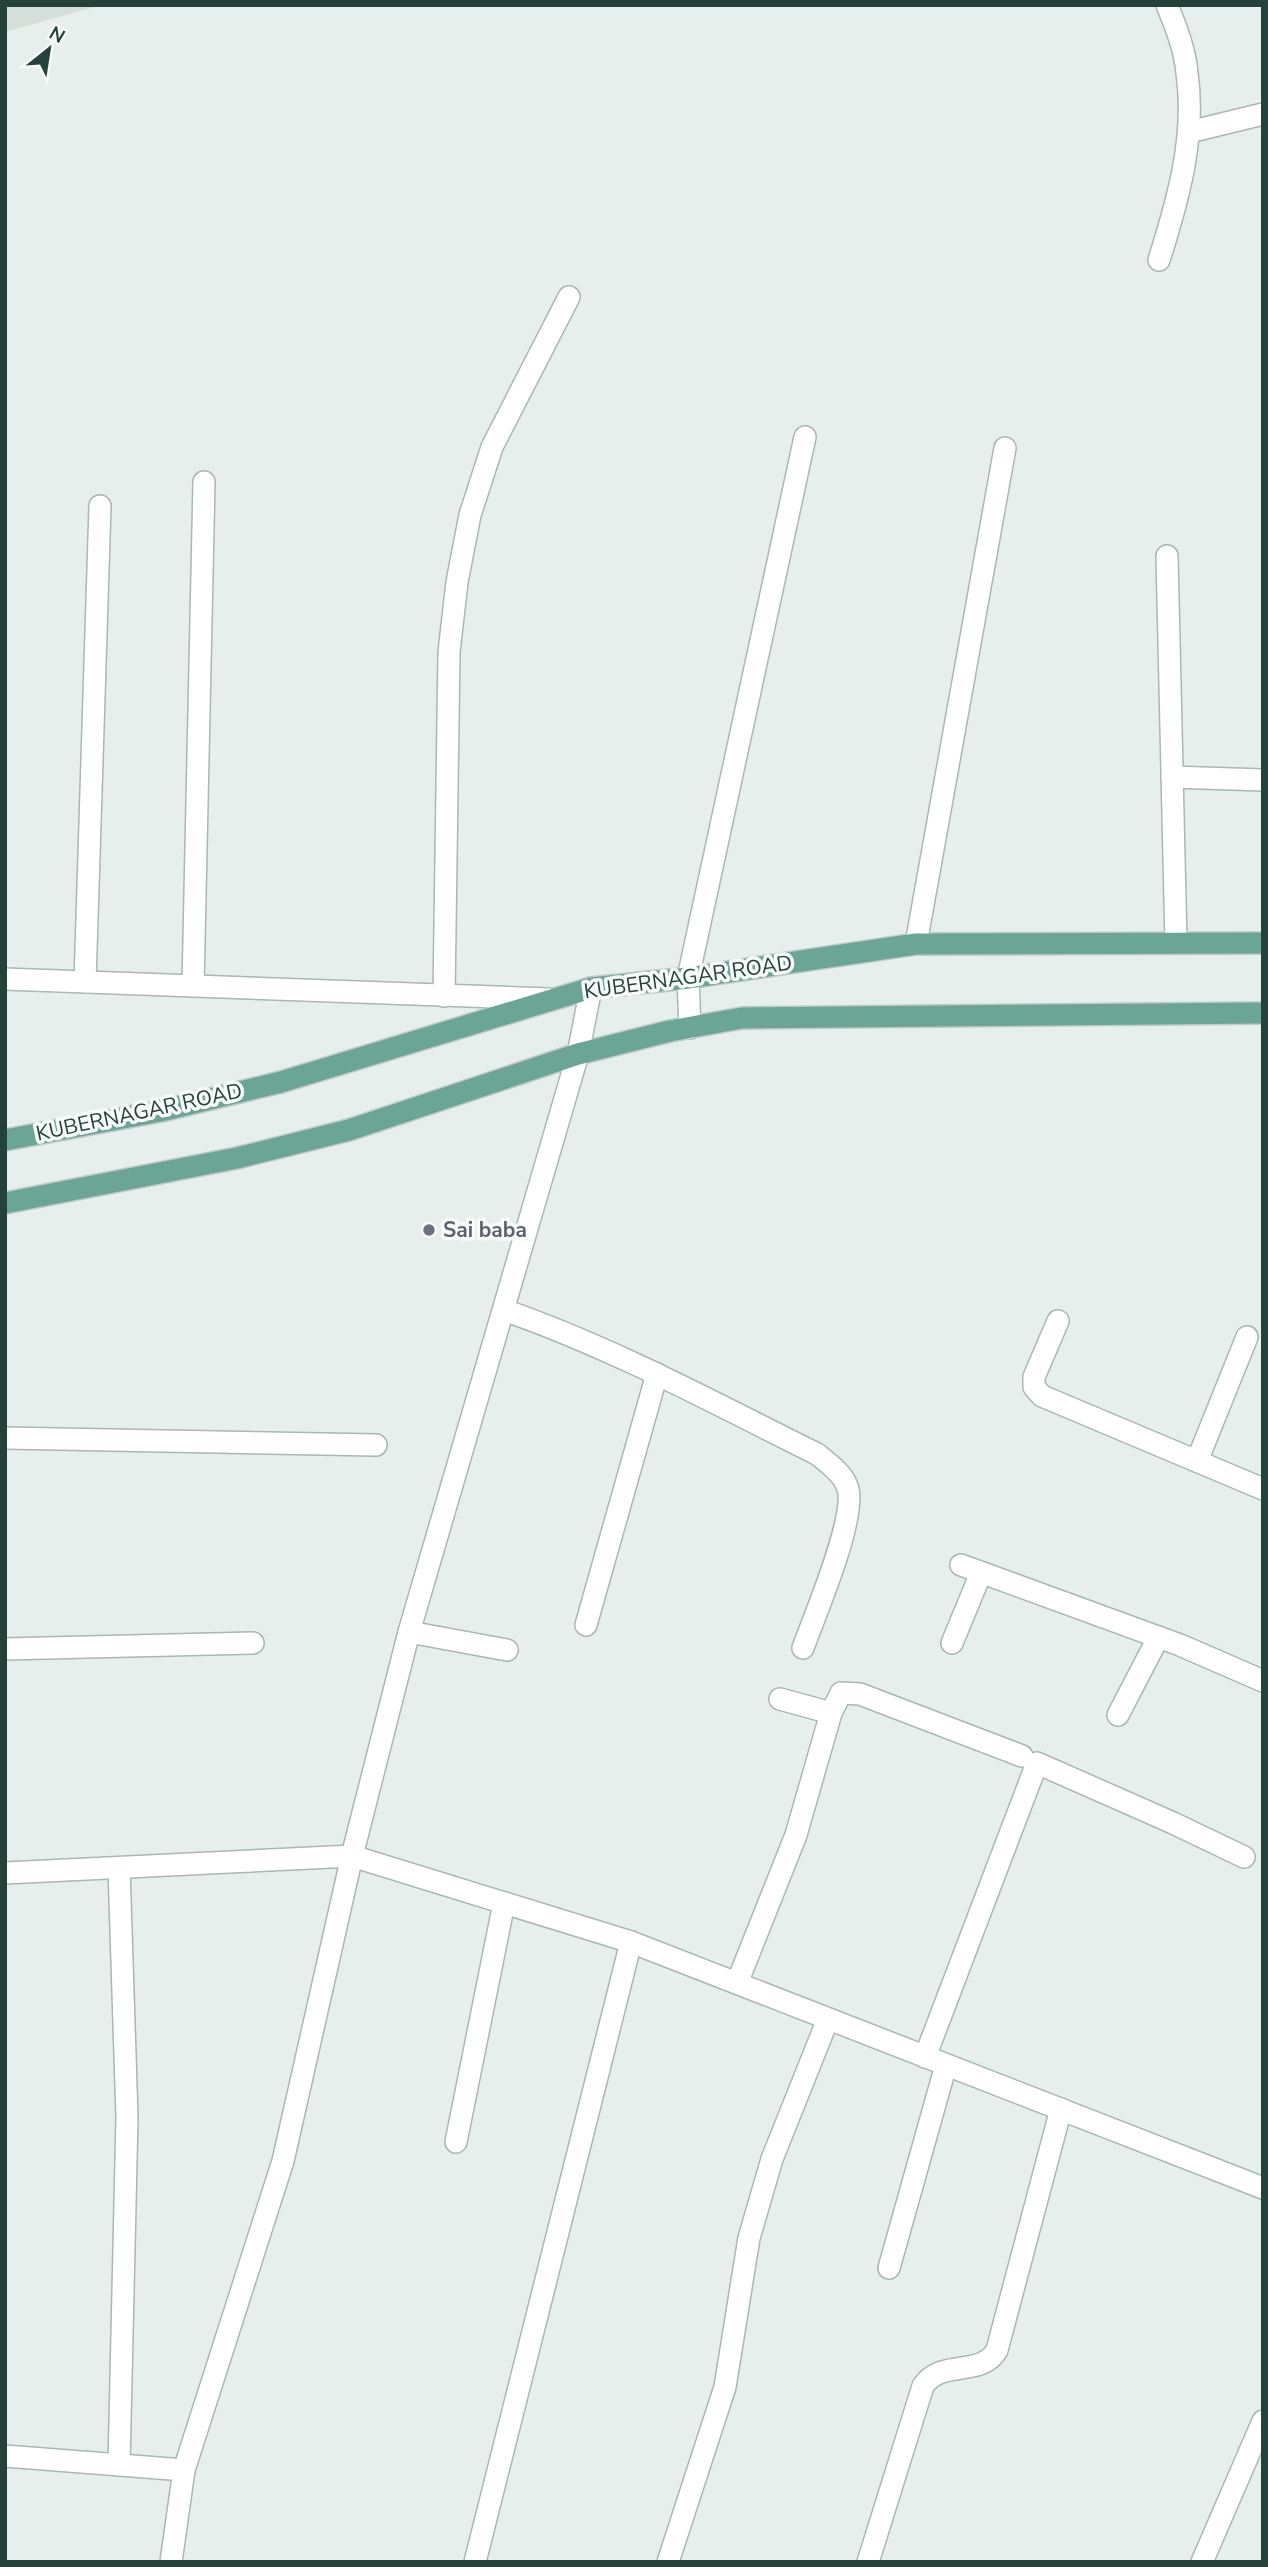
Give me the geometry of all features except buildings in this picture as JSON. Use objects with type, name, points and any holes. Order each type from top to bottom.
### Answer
[{"type":"main road","name":"KUBERNAGAR ROAD","points":[[5,1140],[161,1111],[281,1082],[591,988],[688,978],[916,944],[1263,943]]},
{"type":"main road","points":[[5,1203],[237,1158],[349,1130],[578,1055],[742,1018],[1263,1013]]},
{"type":"street","points":[[1158,260],[1177,203],[1189,132],[1187,72],[1179,35],[1167,5]]},
{"type":"street","points":[[1189,132],[1263,114]]},
{"type":"street","points":[[444,996],[449,652],[457,582],[470,515],[492,447],[569,297]]},
{"type":"street","points":[[690,1028],[688,978],[805,437]]},
{"type":"street","points":[[916,944],[1005,448]]},
{"type":"street","points":[[193,986],[204,482]]},
{"type":"street","points":[[85,982],[100,506]]},
{"type":"street","points":[[1167,556],[1176,943]]},
{"type":"street","points":[[1172,777],[1263,780]]},
{"type":"street","points":[[5,979],[552,999]]},
{"type":"street","points":[[171,2562],[184,2470],[283,2161],[352,1856],[409,1632],[578,1055],[591,988]]},
{"type":"street","points":[[504,1310],[552,1327],[657,1374],[817,1454],[836,1471],[848,1487],[848,1521],[803,1648]]},
{"type":"street","points":[[1058,1321],[1034,1377],[1034,1387],[1042,1396],[1263,1489]]},
{"type":"street","points":[[1197,1461],[1247,1337]]},
{"type":"street","points":[[586,1625],[657,1374]]},
{"type":"street","points":[[5,1438],[376,1445]]},
{"type":"street","points":[[952,1643],[971,1569],[1158,1638],[1263,1681]]},
{"type":"street","points":[[409,1632],[507,1650]]},
{"type":"street","points":[[1118,1715],[1158,1638]]},
{"type":"street","points":[[5,1649],[253,1643]]},
{"type":"street","points":[[737,1983],[796,1835],[831,1713],[841,1693],[860,1695],[1022,1756]]},
{"type":"street","points":[[780,1699],[831,1713]]},
{"type":"street","points":[[925,2057],[1037,1763],[1244,1857]]},
{"type":"street","points":[[5,1873],[352,1856],[631,1942],[1263,2189]]},
{"type":"street","points":[[118,2465],[127,2117],[119,1868]]},
{"type":"street","points":[[456,2142],[504,1903]]},
{"type":"street","points":[[475,2562],[631,1942]]},
{"type":"street","points":[[668,2562],[725,2388],[749,2238],[772,2159],[828,2019]]},
{"type":"street","points":[[889,2268],[946,2065]]},
{"type":"street","points":[[868,2562],[923,2386],[937,2372],[981,2365],[992,2358],[997,2350],[1061,2109]]},
{"type":"street","points":[[1202,2562],[1263,2421]]},
{"type":"street","points":[[5,2456],[184,2470]]},
{"type":"shaded area","points":[[5,5],[102,5],[5,32]]},
{"type":"place","name":"Sai baba","points":[[429,1230]]}]
